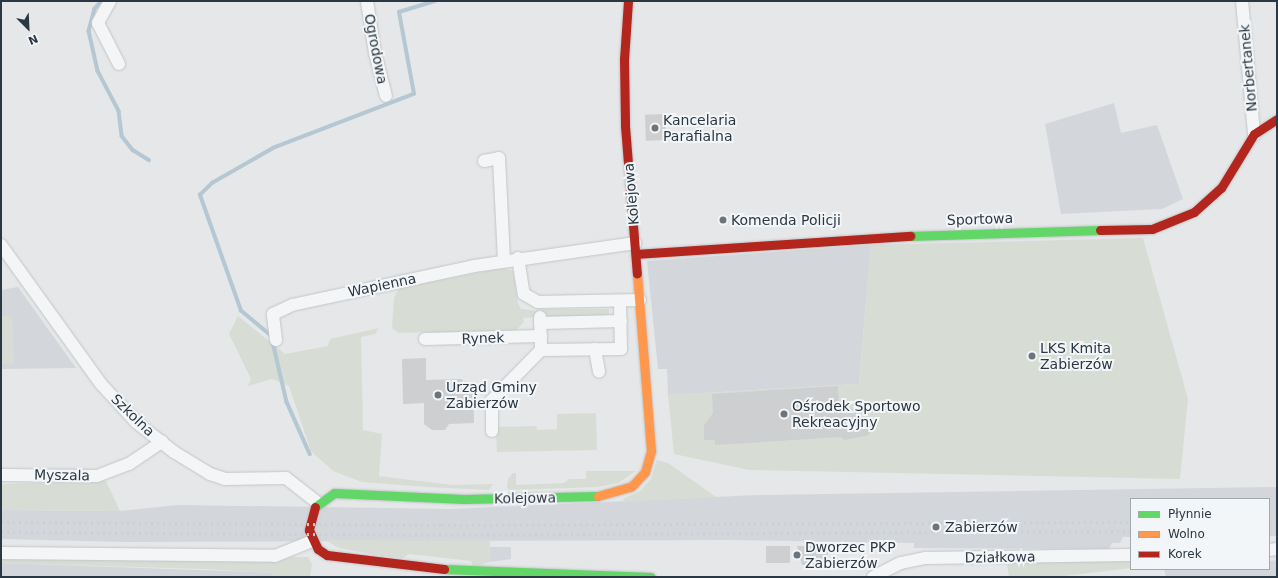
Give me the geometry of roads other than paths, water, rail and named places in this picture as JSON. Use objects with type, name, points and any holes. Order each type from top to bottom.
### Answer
[{"type":"street","points":[[110,1],[98,23],[120,64]]},
{"type":"street","name":"Ogrodowa","points":[[367,1],[375,53],[386,96]]},
{"type":"street","name":"Kolejowa","points":[[318,503],[330,494],[340,493],[464,499],[614,494],[632,486],[645,472],[651,451],[636,248],[625,126],[624,59],[628,1]]},
{"type":"street","name":"Norbertanek","points":[[1242,1],[1254,134]]},
{"type":"street","name":"Sportowa","points":[[636,248],[880,236],[1152,229],[1194,212],[1221,188],[1254,134],[1266,124],[1277,119]]},
{"type":"street","points":[[484,161],[499,158],[504,261]]},
{"type":"street","name":"Szkolna","points":[[1,245],[101,384],[136,422],[162,442],[217,477],[286,478],[318,503]]},
{"type":"street","name":"Wapienna","points":[[276,340],[273,314],[280,309],[366,288],[518,258],[636,248]]},
{"type":"street","points":[[518,258],[524,294],[538,302],[640,300]]},
{"type":"street","points":[[541,350],[621,349],[621,321],[616,308]]},
{"type":"street","points":[[492,431],[492,400],[541,350],[540,320],[588,319],[621,321]]},
{"type":"street","name":"Rynek","points":[[425,339],[541,336]]},
{"type":"street","points":[[595,349],[599,372]]},
{"type":"street","name":"Myszala","points":[[1,476],[97,476],[129,464],[162,442]]},
{"type":"street","points":[[318,503],[310,516],[308,530],[312,542],[322,552],[334,557],[410,566],[494,573],[654,577]]},
{"type":"street","points":[[1,552],[275,556],[312,542]]},
{"type":"street","name":"Działkowa","points":[[874,577],[901,563],[925,558],[1130,555]]},
{"type":"waterway","points":[[102,1],[95,9],[89,31],[98,71],[119,111],[122,136],[133,150],[149,160]]},
{"type":"waterway","points":[[271,336],[241,311],[200,195],[212,183],[273,148],[414,94],[399,12],[434,1]]},
{"type":"waterway","points":[[273,342],[287,402],[310,454]]},
{"type":"railway","points":[[1,522],[442,525],[1130,522]]},
{"type":"railway","points":[[1270,522],[1277,522]]},
{"type":"railway","points":[[1270,530],[1277,530]]},
{"type":"railway","points":[[1,532],[409,535],[1130,531]]},
{"type":"place","name":"Kancelaria Parafialna","points":[[655,128]]},
{"type":"place","name":"Komenda Policji","points":[[723,220]]},
{"type":"place","name":"LKS Kmita Zabierzów","points":[[1032,356]]},
{"type":"place","name":"Urząd Gminy Zabierzów","points":[[438,395]]},
{"type":"place","name":"Ośrodek Sportowo Rekreacyjny","points":[[784,414]]},
{"type":"place","name":"Zabierzów","points":[[936,527]]},
{"type":"place","name":"Dworzec PKP Zabierzów","points":[[797,555]]}]
